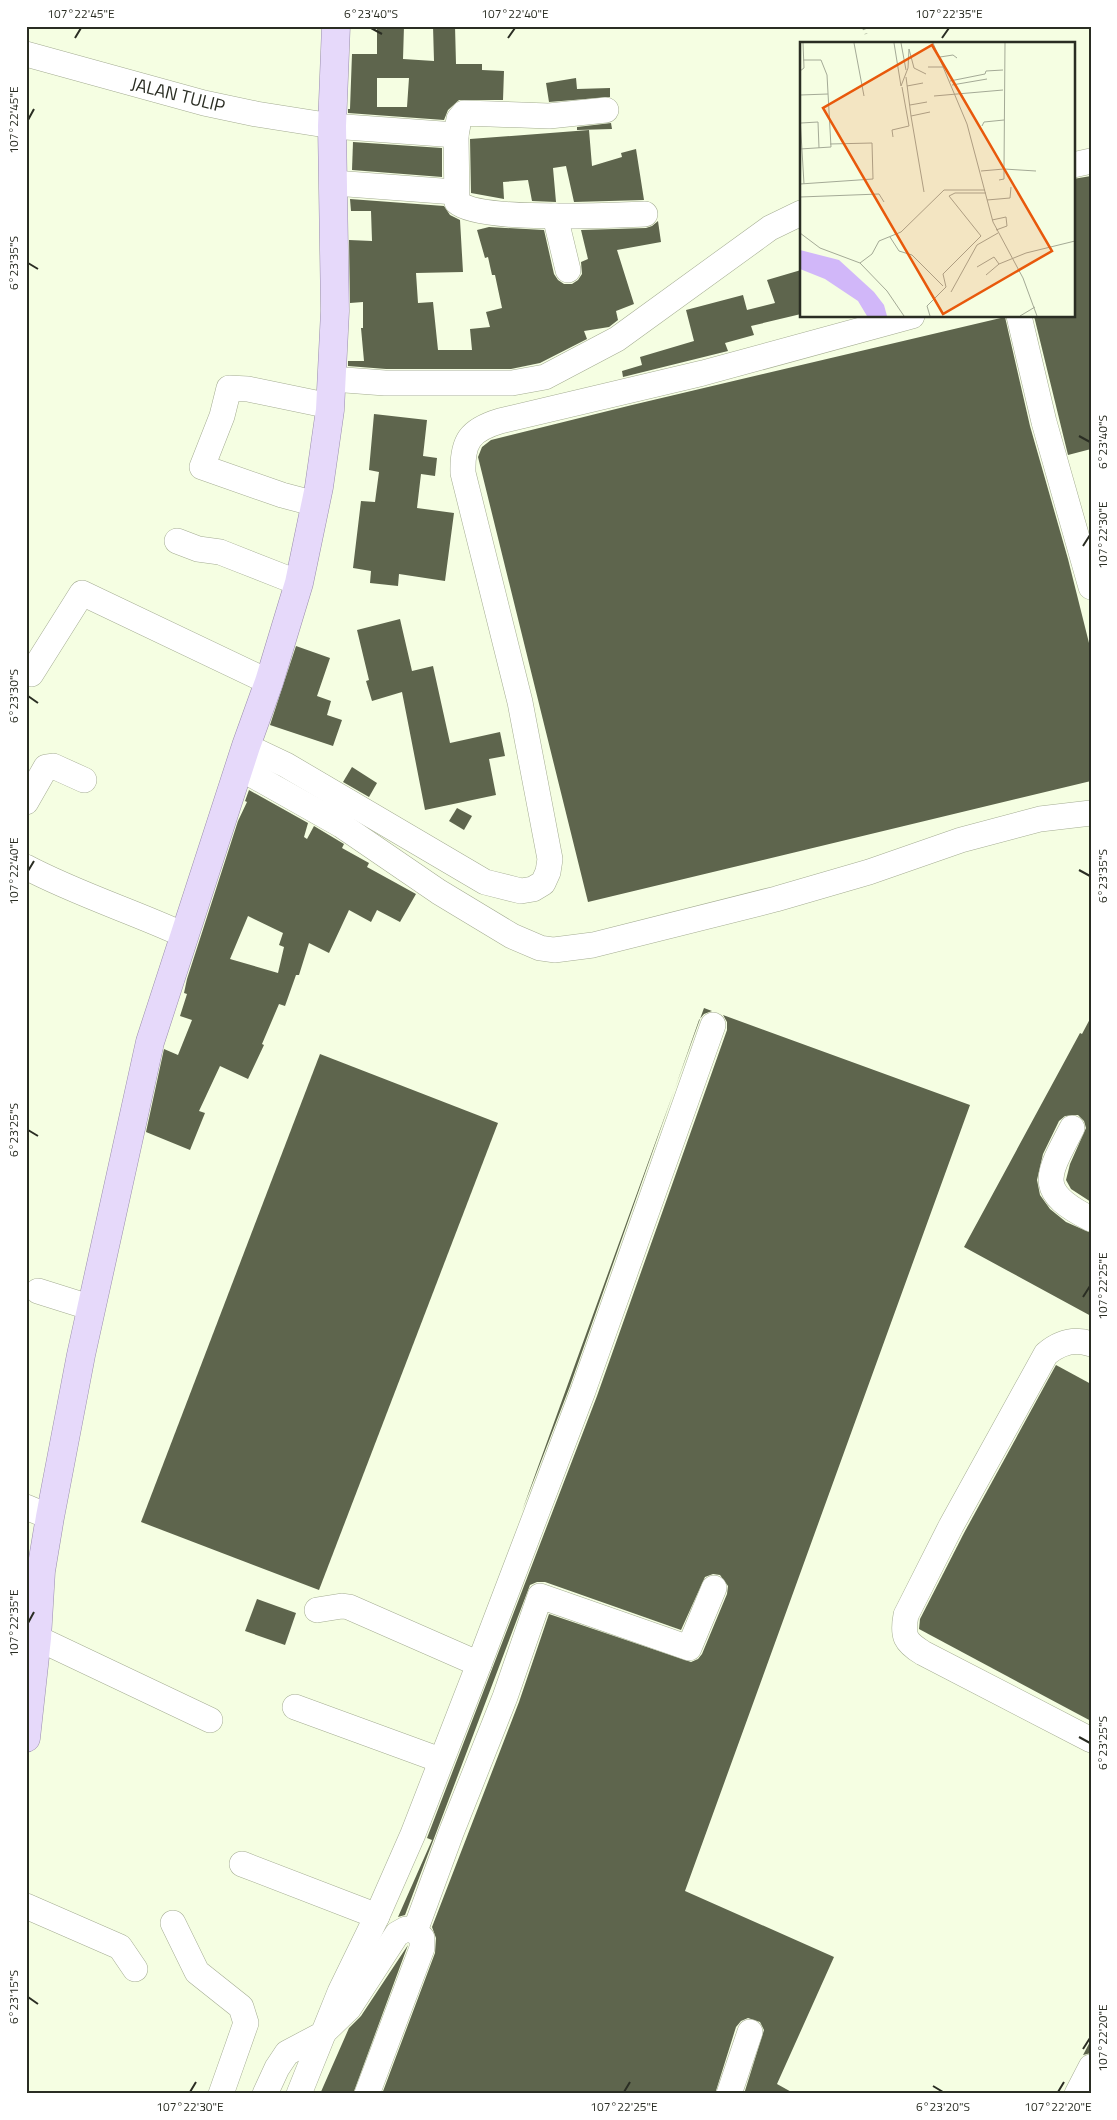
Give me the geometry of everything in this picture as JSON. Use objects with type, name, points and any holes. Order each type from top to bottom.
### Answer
[{"type":"main road","points":[[27,1732],[32,1636],[41,1571],[38,1512],[92,1308],[150,1042],[269,682],[299,583],[316,504],[330,406],[335,311],[332,126],[336,26]]},
{"type":"street","name":"JALAN TULIP","points":[[26,54],[204,103],[332,126],[456,134]]},
{"type":"street","points":[[606,110],[549,116],[464,113],[459,119],[456,134],[455,192],[457,202],[469,210],[555,216],[645,214]]},
{"type":"street","points":[[1074,165],[1091,161]]},
{"type":"street","points":[[334,183],[455,192]]},
{"type":"street","points":[[332,379],[385,383],[512,383],[545,377],[617,340],[688,285],[770,228],[800,213]]},
{"type":"street","points":[[555,216],[568,270]]},
{"type":"street","points":[[243,757],[286,765],[485,882],[521,891],[533,889],[543,883],[548,872],[550,859],[540,798],[520,702],[463,473],[462,455],[473,433],[482,427],[500,421],[703,373],[905,318]]},
{"type":"street","points":[[1019,318],[1044,422],[1091,587]]},
{"type":"street","points":[[316,504],[282,495],[202,467],[225,406],[229,388],[248,389],[330,406]]},
{"type":"street","points":[[177,541],[198,549],[220,552],[299,583]]},
{"type":"street","points":[[31,674],[82,593],[269,682]]},
{"type":"street","points":[[243,757],[439,892],[512,936],[540,948],[554,950],[593,945],[767,901],[869,872],[961,840],[1040,819],[1091,813]]},
{"type":"street","points":[[26,802],[46,767],[53,766],[84,780]]},
{"type":"street","points":[[26,867],[68,888],[138,914],[184,935]]},
{"type":"street","points":[[299,2094],[321,2035],[413,1834],[440,1760],[480,1664],[583,1391],[713,1025]]},
{"type":"street","points":[[1072,1128],[1054,1162],[1050,1179],[1058,1198],[1072,1210],[1091,1219]]},
{"type":"street","points":[[38,1291],[92,1308]]},
{"type":"street","points":[[1091,1344],[1081,1341],[1068,1342],[1046,1354],[951,1526],[906,1615],[904,1627],[909,1644],[923,1653],[1091,1740]]},
{"type":"street","points":[[415,1931],[505,1696],[540,1596],[689,1648],[714,1588]]},
{"type":"street","points":[[317,1610],[342,1606],[349,1607],[480,1664]]},
{"type":"street","points":[[32,1636],[210,1720]]},
{"type":"street","points":[[295,1707],[440,1760]]},
{"type":"street","points":[[242,1864],[377,1916]]},
{"type":"street","points":[[26,1906],[120,1947],[135,1969]]},
{"type":"street","points":[[174,1923],[196,1972],[241,2007],[245,2014],[246,2023],[221,2094]]},
{"type":"street","points":[[266,2094],[277,2068],[287,2053],[321,2035],[353,2004],[397,1934],[406,1929],[415,1931],[422,1938],[422,1948],[367,2094]]},
{"type":"street","points":[[728,2094],[750,2032]]},
{"type":"street","points":[[1077,2094],[1091,2067]]},
{"type":"path","points":[[863,26],[866,34]]},
{"type":"building","points":[[377,26],[404,26],[403,59],[434,61],[433,26],[455,26],[456,64],[482,64],[482,70],[504,71],[503,100],[459,100],[448,110],[444,120],[348,113],[348,109],[350,109],[352,54],[377,54]],"holes":[[[377,78],[409,78],[407,107],[377,107]]]},
{"type":"building","points":[[576,78],[577,89],[610,88],[610,97],[549,102],[546,83]]},
{"type":"building","points":[[611,123],[612,129],[577,130],[577,127]]},
{"type":"building","points":[[589,130],[592,166],[622,157],[621,153],[636,149],[644,200],[574,202],[566,166],[553,168],[556,202],[532,201],[528,180],[503,182],[504,199],[471,193],[470,139]]},
{"type":"building","points":[[353,142],[442,148],[442,177],[352,170]]},
{"type":"building","points":[[1091,176],[1091,449],[1068,455],[1034,318],[1074,318],[1074,179]]},
{"type":"building","points":[[350,199],[444,206],[450,215],[460,220],[463,272],[416,273],[418,303],[433,302],[438,350],[472,350],[470,329],[490,327],[486,312],[502,308],[495,275],[492,275],[488,257],[485,258],[477,230],[489,227],[544,230],[554,274],[564,284],[572,284],[578,280],[582,274],[581,262],[588,259],[581,230],[646,228],[658,221],[661,242],[617,250],[634,304],[616,311],[618,320],[609,327],[584,331],[587,339],[540,363],[511,369],[386,369],[348,366],[348,361],[364,361],[361,328],[363,328],[363,302],[350,303],[349,240],[372,241],[371,211],[351,211]]},
{"type":"building","points":[[800,270],[800,314],[751,326],[754,335],[725,343],[728,351],[623,377],[622,371],[642,365],[640,357],[694,341],[686,310],[743,295],[747,310],[775,303],[767,280]]},
{"type":"building","points":[[1005,318],[1030,426],[1068,559],[1091,651],[1091,781],[588,902],[478,457],[482,447],[491,440],[632,405]]},
{"type":"building","points":[[374,414],[427,420],[423,456],[437,458],[435,476],[421,474],[417,508],[454,513],[445,581],[399,574],[398,586],[370,583],[371,571],[353,568],[361,501],[375,502],[379,472],[369,470]]},
{"type":"building","points":[[400,619],[412,671],[433,666],[450,743],[500,732],[505,756],[489,759],[496,795],[425,810],[402,692],[372,701],[366,681],[369,680],[357,630]]},
{"type":"building","points":[[296,646],[330,658],[317,696],[331,701],[327,715],[342,720],[333,746],[270,725]]},
{"type":"building","points":[[352,767],[377,783],[369,797],[343,782]]},
{"type":"building","points":[[249,790],[308,823],[304,837],[307,839],[314,826],[344,844],[342,848],[369,863],[367,867],[416,894],[400,922],[377,910],[371,922],[349,910],[329,953],[309,943],[299,975],[296,975],[285,1006],[279,1004],[262,1044],[264,1045],[248,1079],[220,1066],[199,1111],[205,1113],[190,1150],[146,1132],[164,1049],[178,1055],[192,1020],[180,1016],[187,994],[184,993],[187,979],[238,821],[247,802],[245,801]],"holes":[[[248,916],[283,933],[279,945],[284,947],[278,973],[230,959]]]},
{"type":"building","points":[[457,808],[472,816],[464,830],[449,821]]},
{"type":"building","points":[[704,1008],[712,1011],[704,1014],[700,1019]]},
{"type":"building","points":[[723,1015],[970,1105],[685,1891],[834,1957],[777,2084],[795,2094],[744,2094],[764,2030],[760,2022],[748,2018],[741,2021],[736,2027],[715,2094],[382,2094],[435,1953],[436,1938],[432,1927],[519,1702],[549,1614],[691,1662],[698,1659],[702,1654],[727,1594],[728,1586],[720,1575],[713,1574],[705,1577],[681,1630],[545,1582],[537,1582],[530,1585],[405,1915],[398,1917],[432,1840],[427,1838],[597,1396],[727,1030],[727,1022]]},
{"type":"building","points":[[1091,1017],[1091,1202],[1071,1189],[1066,1180],[1070,1164],[1086,1128],[1084,1121],[1078,1115],[1065,1116],[1059,1121],[1043,1154],[1037,1180],[1040,1195],[1050,1209],[1066,1222],[1091,1233],[1091,1316],[964,1247],[1080,1033],[1082,1034]]},
{"type":"building","points":[[700,1019],[674,1090],[699,1020]]},
{"type":"building","points":[[320,1054],[498,1123],[319,1590],[141,1522]]},
{"type":"building","points":[[674,1090],[570,1386],[522,1511]]},
{"type":"building","points":[[1056,1365],[1091,1384],[1091,1721],[919,1629],[920,1619],[964,1533]]},
{"type":"building","points":[[257,1599],[296,1613],[285,1645],[245,1631]]},
{"type":"building","points":[[408,1945],[353,2094],[320,2094],[349,2028],[361,2016]]},
{"type":"building","points":[[1091,2040],[1091,2053],[1083,2055]]}]
